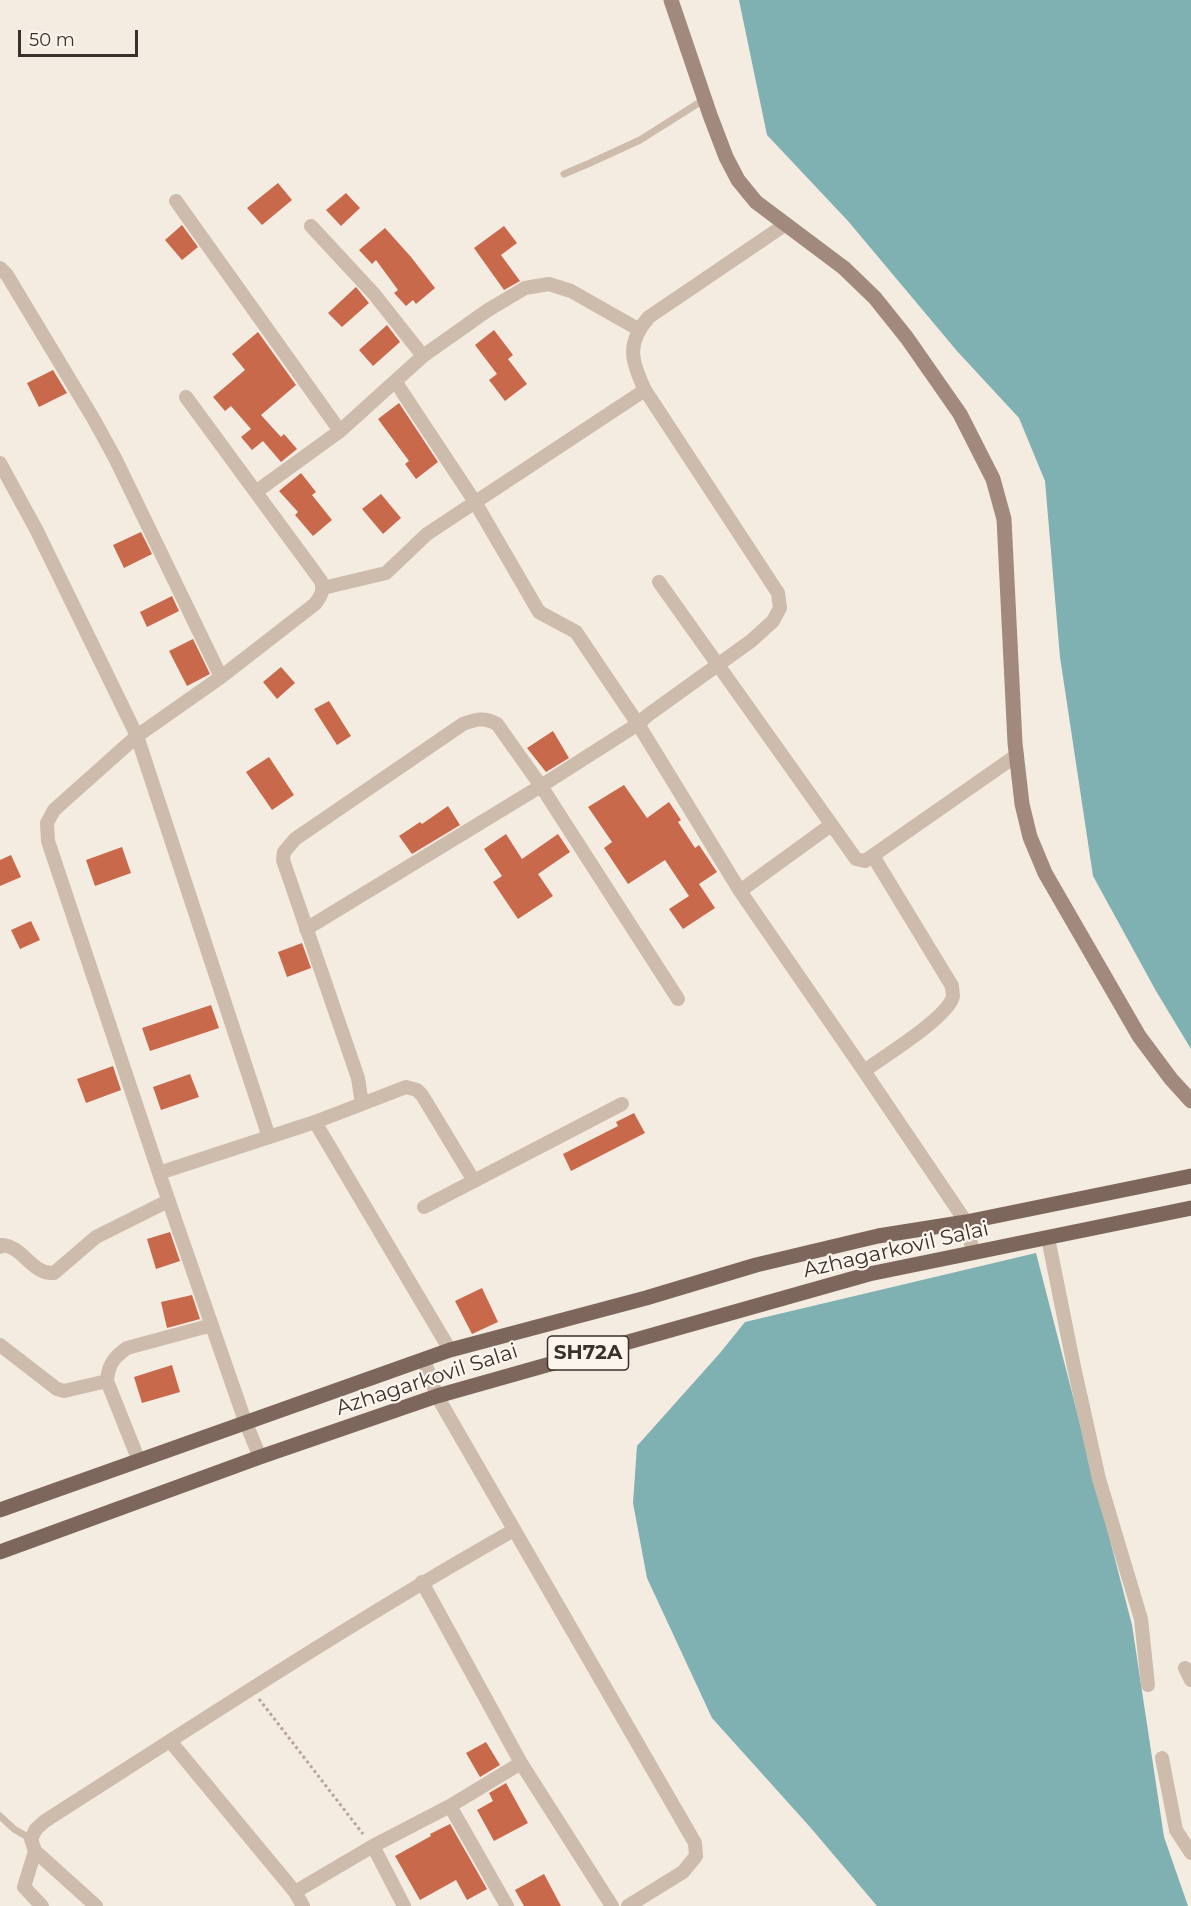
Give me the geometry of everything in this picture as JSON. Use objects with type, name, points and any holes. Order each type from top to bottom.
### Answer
[{"type":"main road","points":[[671,0],[726,157],[738,180],[756,202],[844,268],[881,306],[907,338],[960,414],[993,479],[1004,519],[1017,755],[1022,804],[1030,837],[1045,873],[1139,1036],[1171,1079],[1191,1101]]},
{"type":"main road","name":"Azhagarkovil Salai","points":[[0,1509],[450,1350],[646,1298],[756,1265],[878,1236],[966,1222],[1191,1176]]},
{"type":"main road","name":"Azhagarkovil Salai","points":[[0,1552],[437,1396],[869,1274],[1191,1208]]},
{"type":"street","points":[[176,201],[340,431]]},
{"type":"street","points":[[306,929],[638,724],[751,640],[772,621],[780,608],[777,593],[645,390],[635,369],[632,351],[638,329],[649,317],[786,224]]},
{"type":"street","points":[[311,226],[374,294],[423,356]]},
{"type":"street","points":[[0,268],[110,448],[221,677]]},
{"type":"street","points":[[257,491],[340,431],[423,356],[488,310],[525,288],[549,284],[571,291],[638,329]]},
{"type":"street","points":[[395,381],[475,502],[539,612],[576,632],[638,724],[740,891],[966,1222],[972,1252]]},
{"type":"street","points":[[323,588],[386,573],[427,534],[645,390]]},
{"type":"street","points":[[186,397],[321,581],[323,588],[321,596],[315,604],[221,677],[136,736],[54,810],[47,823],[48,841],[168,1201],[245,1421],[261,1457]]},
{"type":"street","points":[[0,463],[37,531],[136,736],[269,1137]]},
{"type":"street","points":[[659,582],[856,859],[865,861],[873,856],[1017,755]]},
{"type":"street","points":[[362,1104],[358,1078],[283,860],[284,852],[289,845],[463,724],[476,718],[489,720],[496,724],[541,786],[678,999]]},
{"type":"street","points":[[740,891],[831,825]]},
{"type":"street","points":[[864,1071],[932,1023],[953,997],[952,986],[873,856]]},
{"type":"street","points":[[159,1173],[315,1122],[406,1087],[417,1090],[422,1095],[474,1181]]},
{"type":"street","points":[[424,1207],[622,1104]]},
{"type":"street","points":[[315,1122],[450,1350]]},
{"type":"street","points":[[0,1247],[7,1245],[18,1251],[41,1271],[47,1274],[54,1273],[96,1237],[168,1201]]},
{"type":"street","points":[[1048,1238],[1099,1479],[1141,1619],[1148,1685]]},
{"type":"street","points":[[139,1461],[106,1381],[108,1368],[117,1355],[127,1348],[212,1325]]},
{"type":"street","points":[[0,1345],[57,1389],[64,1391],[106,1381]]},
{"type":"street","points":[[424,1360],[437,1396],[695,1844],[696,1856],[683,1872],[628,1906]]},
{"type":"street","points":[[42,1906],[24,1887],[36,1829],[45,1821],[422,1582],[514,1530]]},
{"type":"street","points":[[422,1582],[521,1763],[612,1906]]},
{"type":"street","points":[[170,1741],[295,1892],[303,1906]]},
{"type":"street","points":[[1162,1758],[1176,1830],[1191,1853]]},
{"type":"street","points":[[295,1892],[373,1846],[450,1806],[521,1763]]},
{"type":"street","points":[[450,1806],[507,1906]]},
{"type":"street","points":[[33,1845],[96,1906]]},
{"type":"street","points":[[373,1846],[404,1906]]},
{"type":"lane","points":[[564,174],[640,140],[705,99]]},
{"type":"lane","points":[[0,1816],[33,1845]]},
{"type":"path","points":[[251,1689],[373,1846]]},
{"type":"water","points":[[739,0],[1191,0],[1191,1049],[1156,991],[1093,876],[1060,657],[1045,481],[1019,418],[957,351],[848,221],[767,135]]},
{"type":"water","points":[[1036,1253],[1132,1625],[1164,1837],[1188,1906],[877,1906],[712,1718],[647,1578],[633,1503],[637,1446],[745,1322]]},
{"type":"building","points":[[278,183],[292,200],[262,225],[247,208]]},
{"type":"building","points":[[346,193],[360,208],[341,226],[326,210]]},
{"type":"building","points":[[182,225],[198,247],[182,260],[165,240]]},
{"type":"building","points":[[504,226],[517,243],[501,255],[520,281],[504,290],[474,248]]},
{"type":"building","points":[[385,228],[435,288],[416,304],[413,300],[406,306],[394,293],[398,290],[376,260],[372,264],[359,250]]},
{"type":"building","points":[[356,287],[369,303],[342,327],[328,313]]},
{"type":"building","points":[[387,325],[400,342],[373,366],[359,350]]},
{"type":"building","points":[[494,330],[513,355],[508,359],[527,384],[505,401],[489,380],[497,374],[475,345]]},
{"type":"building","points":[[258,332],[296,385],[261,415],[281,437],[284,434],[297,449],[281,462],[263,441],[252,450],[241,437],[251,429],[231,406],[225,411],[213,397],[245,370],[232,354]]},
{"type":"building","points":[[53,370],[67,393],[39,407],[27,383]]},
{"type":"building","points":[[399,403],[438,462],[416,479],[405,464],[409,461],[378,419]]},
{"type":"building","points":[[301,473],[316,492],[312,495],[332,520],[313,536],[295,515],[298,512],[279,491]]},
{"type":"building","points":[[381,494],[401,518],[383,534],[362,509]]},
{"type":"building","points":[[141,532],[152,554],[124,568],[113,545]]},
{"type":"building","points":[[172,596],[179,611],[147,627],[140,612]]},
{"type":"building","points":[[193,639],[210,674],[187,686],[169,651]]},
{"type":"building","points":[[281,667],[295,683],[277,699],[263,682]]},
{"type":"building","points":[[329,701],[351,736],[337,745],[314,709]]},
{"type":"building","points":[[553,731],[569,758],[546,772],[527,748]]},
{"type":"building","points":[[269,757],[294,795],[272,810],[246,772]]},
{"type":"building","points":[[624,785],[647,818],[669,802],[681,820],[678,822],[695,848],[699,845],[717,872],[699,884],[715,908],[683,929],[669,909],[689,896],[665,860],[628,884],[604,848],[612,842],[588,807]]},
{"type":"building","points":[[448,806],[460,825],[412,854],[399,836]]},
{"type":"building","points":[[506,834],[522,859],[558,834],[570,852],[538,874],[553,896],[518,919],[493,882],[502,876],[484,849]]},
{"type":"building","points":[[122,847],[131,873],[95,886],[86,860]]},
{"type":"building","points":[[11,855],[21,877],[0,886],[0,860]]},
{"type":"building","points":[[31,921],[40,940],[20,949],[11,930]]},
{"type":"building","points":[[302,943],[311,968],[287,977],[278,952]]},
{"type":"building","points":[[211,1005],[219,1028],[150,1051],[142,1028]]},
{"type":"building","points":[[113,1066],[121,1090],[86,1103],[77,1079]]},
{"type":"building","points":[[190,1074],[199,1097],[161,1110],[153,1087]]},
{"type":"building","points":[[634,1113],[645,1133],[571,1171],[563,1154],[618,1126],[616,1122]]},
{"type":"building","points":[[170,1232],[180,1261],[156,1269],[147,1239]]},
{"type":"building","points":[[482,1288],[498,1322],[472,1334],[455,1301]]},
{"type":"building","points":[[192,1295],[200,1319],[167,1328],[161,1302]]},
{"type":"building","points":[[172,1365],[180,1392],[142,1403],[134,1377]]},
{"type":"building","points":[[486,1742],[500,1765],[480,1777],[466,1753]]},
{"type":"building","points":[[506,1783],[528,1823],[494,1841],[477,1810],[493,1801],[489,1793]]},
{"type":"building","points":[[450,1824],[487,1889],[467,1900],[456,1880],[420,1900],[395,1856]]},
{"type":"building","points":[[544,1874],[561,1906],[524,1906],[515,1890]]}]
